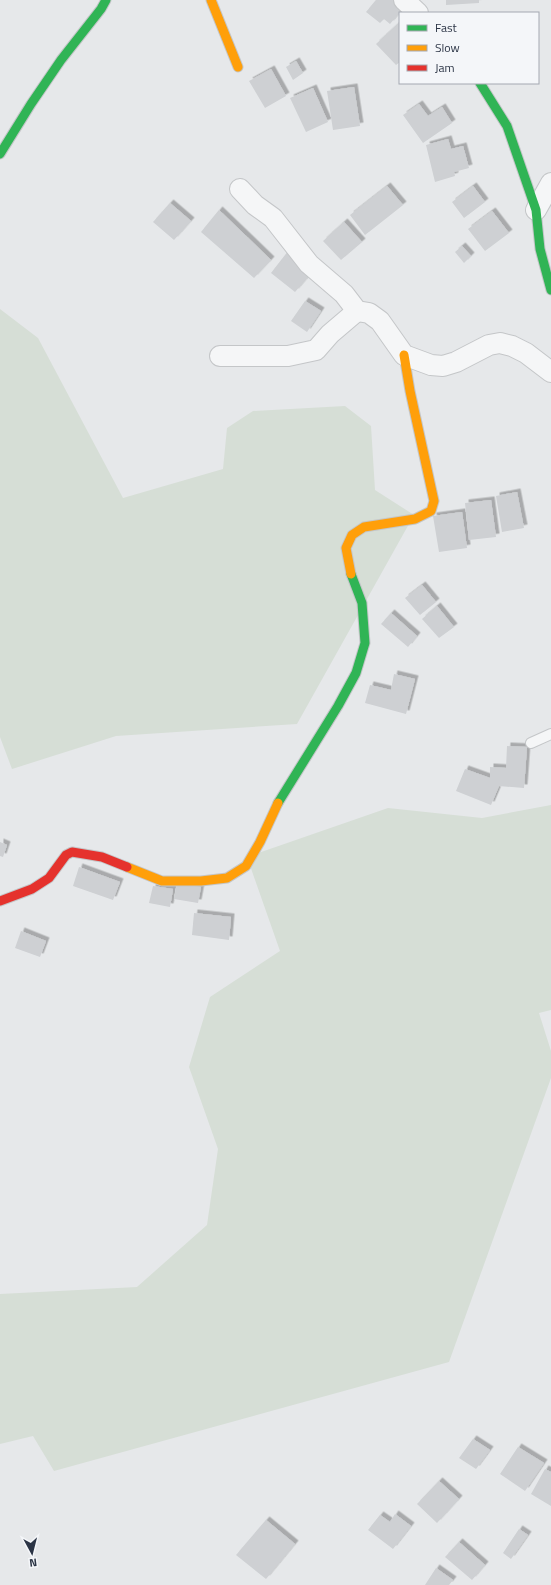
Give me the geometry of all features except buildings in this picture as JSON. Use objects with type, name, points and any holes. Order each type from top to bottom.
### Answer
[{"type":"street","points":[[0,156],[30,104],[61,60],[101,9],[106,0]]},
{"type":"street","points":[[211,0],[238,67]]},
{"type":"street","points":[[404,0],[417,12]]},
{"type":"street","points":[[481,84],[506,126],[536,210],[540,249],[551,290]]},
{"type":"street","points":[[536,210],[551,183]]},
{"type":"street","points":[[0,901],[32,889],[48,878],[66,855],[72,852],[102,857],[162,881],[201,881],[227,878],[246,866],[260,842],[276,807],[338,706],[356,673],[364,643],[362,603],[351,574],[346,548],[352,535],[364,527],[415,519],[431,511],[434,501],[410,391],[404,355],[380,321],[369,313],[357,311],[344,294],[309,264],[273,218],[255,205],[240,189]]},
{"type":"street","points":[[220,356],[288,356],[316,350],[330,334],[357,311]]},
{"type":"street","points":[[404,355],[431,365],[442,366],[456,362],[489,345],[500,343],[512,346],[526,353],[551,372]]},
{"type":"lane","points":[[531,743],[551,734]]},
{"type":"shaded area","points":[[0,309],[38,338],[123,498],[223,469],[227,428],[253,411],[345,406],[371,426],[375,490],[414,515],[297,724],[116,736],[12,769],[0,737]]},
{"type":"shaded area","points":[[551,805],[551,1010],[539,1013],[551,1051],[551,1078],[449,1362],[54,1471],[33,1436],[0,1444],[0,1294],[137,1287],[207,1225],[218,1149],[189,1067],[210,997],[280,951],[247,857],[388,808],[482,818]]},
{"type":"traffic: fast","points":[[0,154],[31,104],[61,60],[101,9],[106,0]]},
{"type":"traffic: fast","points":[[481,84],[507,126],[536,210],[540,249],[551,290]]},
{"type":"traffic: fast","points":[[278,803],[338,706],[356,673],[365,643],[362,603],[351,574]]},
{"type":"traffic: slow","points":[[211,0],[238,67]]},
{"type":"traffic: slow","points":[[351,574],[346,548],[352,535],[364,527],[415,519],[431,511],[434,501],[410,391],[404,355]]},
{"type":"traffic: slow","points":[[127,867],[162,881],[201,881],[227,878],[246,866],[260,842],[278,803]]},
{"type":"traffic: jam","points":[[0,901],[32,889],[49,878],[66,855],[72,852],[102,857],[127,867]]}]
